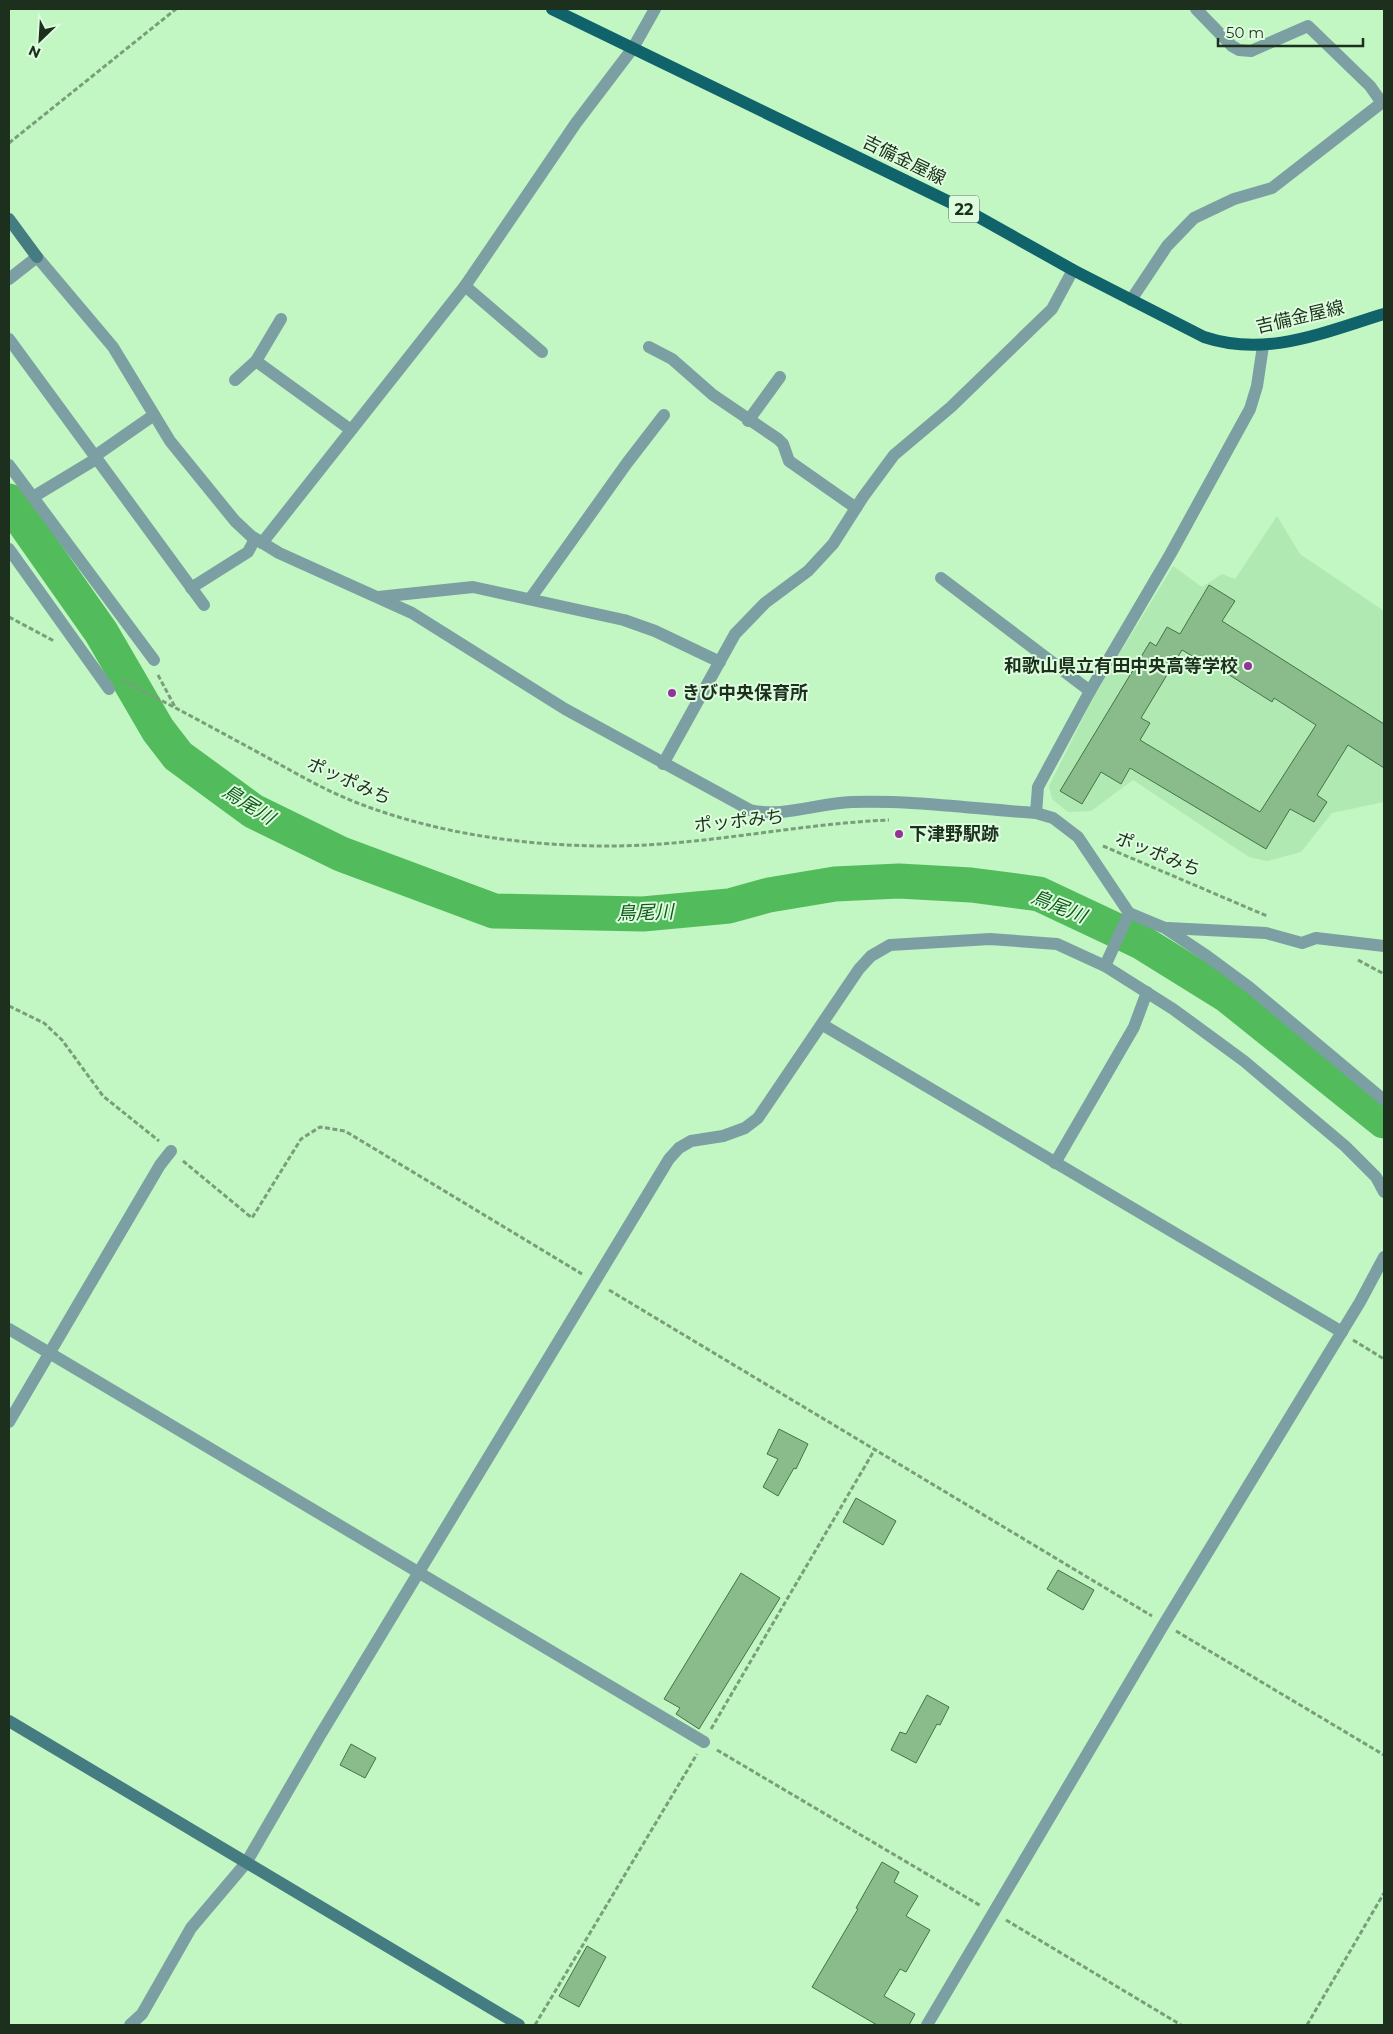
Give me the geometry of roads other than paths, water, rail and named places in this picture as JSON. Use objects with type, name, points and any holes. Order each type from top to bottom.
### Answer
[{"type":"main road","name":"吉備金屋線","points":[[552,9],[966,210],[1131,300],[1204,337],[1223,344],[1263,346],[1288,342],[1384,314]]},
{"type":"street","points":[[191,588],[248,552],[351,430],[465,286],[576,123],[633,48],[655,9]]},
{"type":"street","points":[[1131,300],[1167,246],[1194,218],[1234,199],[1272,188],[1383,102],[1370,86],[1308,26],[1250,51],[1239,50],[1232,46],[1196,9]]},
{"type":"street","points":[[9,219],[37,257],[113,346],[170,441],[235,522],[258,541],[412,613],[565,709],[750,810],[762,813],[849,802],[888,802],[1036,813],[1052,818],[1078,837],[1127,916],[1165,928],[1266,933],[1302,943],[1316,938],[1384,946]]},
{"type":"street","points":[[9,279],[37,257]]},
{"type":"street","points":[[664,764],[735,634],[764,603],[808,571],[833,544],[894,455],[951,407],[1052,309],[1074,270]]},
{"type":"street","points":[[465,286],[542,352]]},
{"type":"street","points":[[234,380],[256,361],[281,320]]},
{"type":"street","points":[[9,339],[204,606]]},
{"type":"street","points":[[1036,813],[1038,787],[1090,691],[1171,553],[1250,409],[1257,386],[1263,346]]},
{"type":"street","points":[[649,347],[672,359],[748,421],[778,439],[783,444],[789,461],[856,508]]},
{"type":"street","points":[[256,361],[351,430]]},
{"type":"street","points":[[748,421],[780,377]]},
{"type":"street","points":[[33,497],[95,457],[154,415]]},
{"type":"street","points":[[530,599],[664,416]]},
{"type":"street","points":[[9,465],[154,660]]},
{"type":"street","points":[[9,549],[109,689]]},
{"type":"street","points":[[940,578],[1090,691]]},
{"type":"street","points":[[377,597],[473,587],[640,626],[720,662]]},
{"type":"street","points":[[1107,962],[1127,916]]},
{"type":"street","points":[[1165,928],[1248,987],[1384,1100]]},
{"type":"street","points":[[130,2025],[142,2014],[191,1928],[246,1863],[669,1159],[679,1148],[691,1141],[723,1136],[745,1128],[758,1118],[823,1025],[859,968],[871,956],[890,945],[990,939],[1057,944],[1107,962],[1147,992],[1174,1008],[1244,1061],[1360,1160],[1384,1192]]},
{"type":"street","points":[[1056,1163],[1134,1027],[1147,992]]},
{"type":"street","points":[[823,1025],[1342,1332]]},
{"type":"street","points":[[9,1422],[160,1165],[171,1151]]},
{"type":"street","points":[[927,2025],[1164,1624],[1342,1332],[1384,1256]]},
{"type":"street","points":[[9,1329],[704,1742]]},
{"type":"street","points":[[9,1721],[519,2025]]},
{"type":"waterway","name":"鳥尾川","points":[[9,501],[101,632],[158,730],[178,756],[253,811],[341,854],[494,911],[643,914],[729,906],[769,895],[835,884],[899,881],[971,885],[1039,894],[1141,942],[1228,996],[1384,1121]]},
{"type":"place","name":"和歌山県立有田中央高等学校","points":[[1248,666]]},
{"type":"place","name":"きび中央保育所","points":[[672,693]]},
{"type":"place","name":"下津野駅跡","points":[[899,834]]}]
